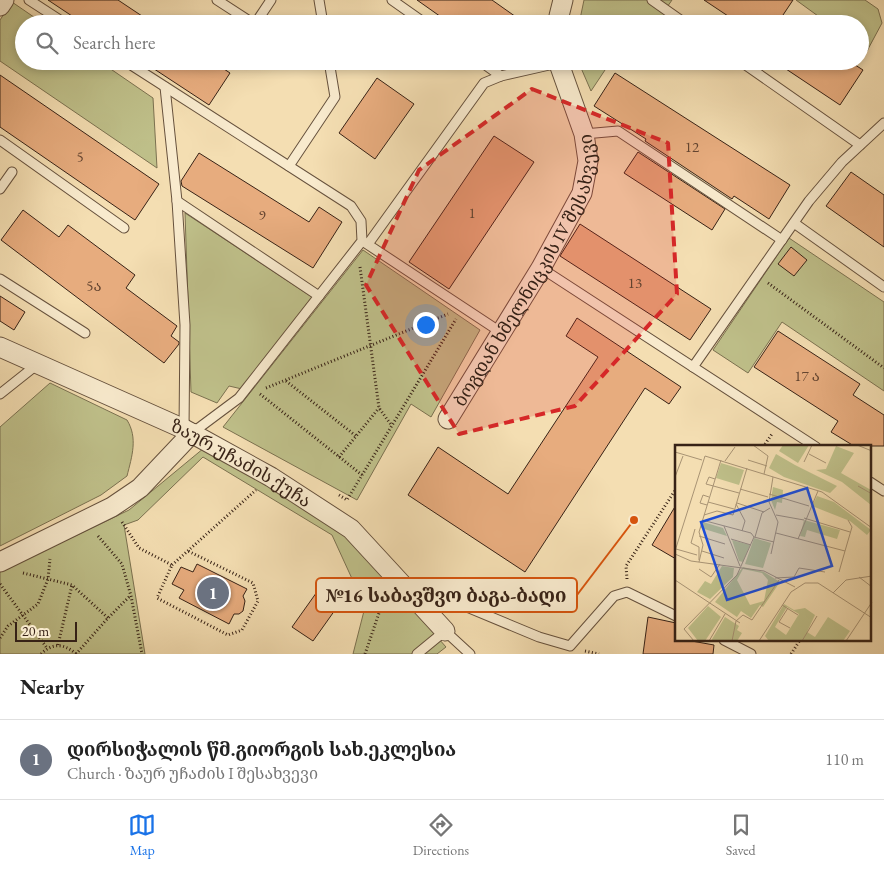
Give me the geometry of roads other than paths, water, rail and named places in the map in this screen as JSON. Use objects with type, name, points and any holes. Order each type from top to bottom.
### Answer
[{"type":"street","points":[[0,6],[4,0]]},
{"type":"street","points":[[559,15],[564,0]]},
{"type":"street","name":"ბოგდან ხმელნიცკის IV შესახვევი","points":[[448,419],[541,268],[582,193],[588,161],[584,134],[561,70]]},
{"type":"street","name":"ზაურ უჩაძის ქუჩა","points":[[0,347],[188,431],[271,477],[351,529],[445,631]]},
{"type":"street","points":[[0,562],[112,507],[140,488],[188,431]]},
{"type":"lane","points":[[29,0],[52,15]]},
{"type":"lane","points":[[217,0],[241,15]]},
{"type":"lane","points":[[261,15],[271,0]]},
{"type":"lane","points":[[319,0],[322,15]]},
{"type":"lane","points":[[392,0],[413,15]]},
{"type":"lane","points":[[652,0],[673,15]]},
{"type":"lane","points":[[139,70],[351,206],[361,221],[363,244]]},
{"type":"lane","points":[[289,166],[335,97],[330,70]]},
{"type":"lane","points":[[493,70],[501,76]]},
{"type":"lane","points":[[188,431],[239,398],[319,296],[363,244],[484,83],[501,76],[525,70]]},
{"type":"lane","points":[[753,70],[860,145]]},
{"type":"lane","points":[[165,87],[177,201],[185,324],[188,431]]},
{"type":"lane","points":[[693,366],[809,201],[842,162],[884,123]]},
{"type":"lane","points":[[584,134],[618,131],[782,240]]},
{"type":"lane","points":[[0,140],[124,228]]},
{"type":"lane","points":[[0,189],[12,172]]},
{"type":"lane","points":[[177,201],[319,296]]},
{"type":"lane","points":[[794,223],[884,287]]},
{"type":"lane","points":[[363,244],[502,333]]},
{"type":"lane","points":[[541,268],[814,445]]},
{"type":"lane","points":[[0,279],[85,333]]},
{"type":"lane","points":[[0,394],[39,363]]},
{"type":"lane","points":[[872,483],[884,491]]},
{"type":"lane","points":[[421,605],[438,598],[450,600],[540,638],[570,646],[614,596],[627,592],[675,616]]},
{"type":"lane","points":[[417,654],[445,631],[470,654]]},
{"type":"lane","points":[[728,642],[751,654]]},
{"type":"place","name":"№16 საბავშვო ბაგა-ბაღი","points":[[634,520]]},
{"type":"place","name":"დირსიჭალის წმ.გიორგის სახ.ეკლესია","points":[[213,593]]}]
